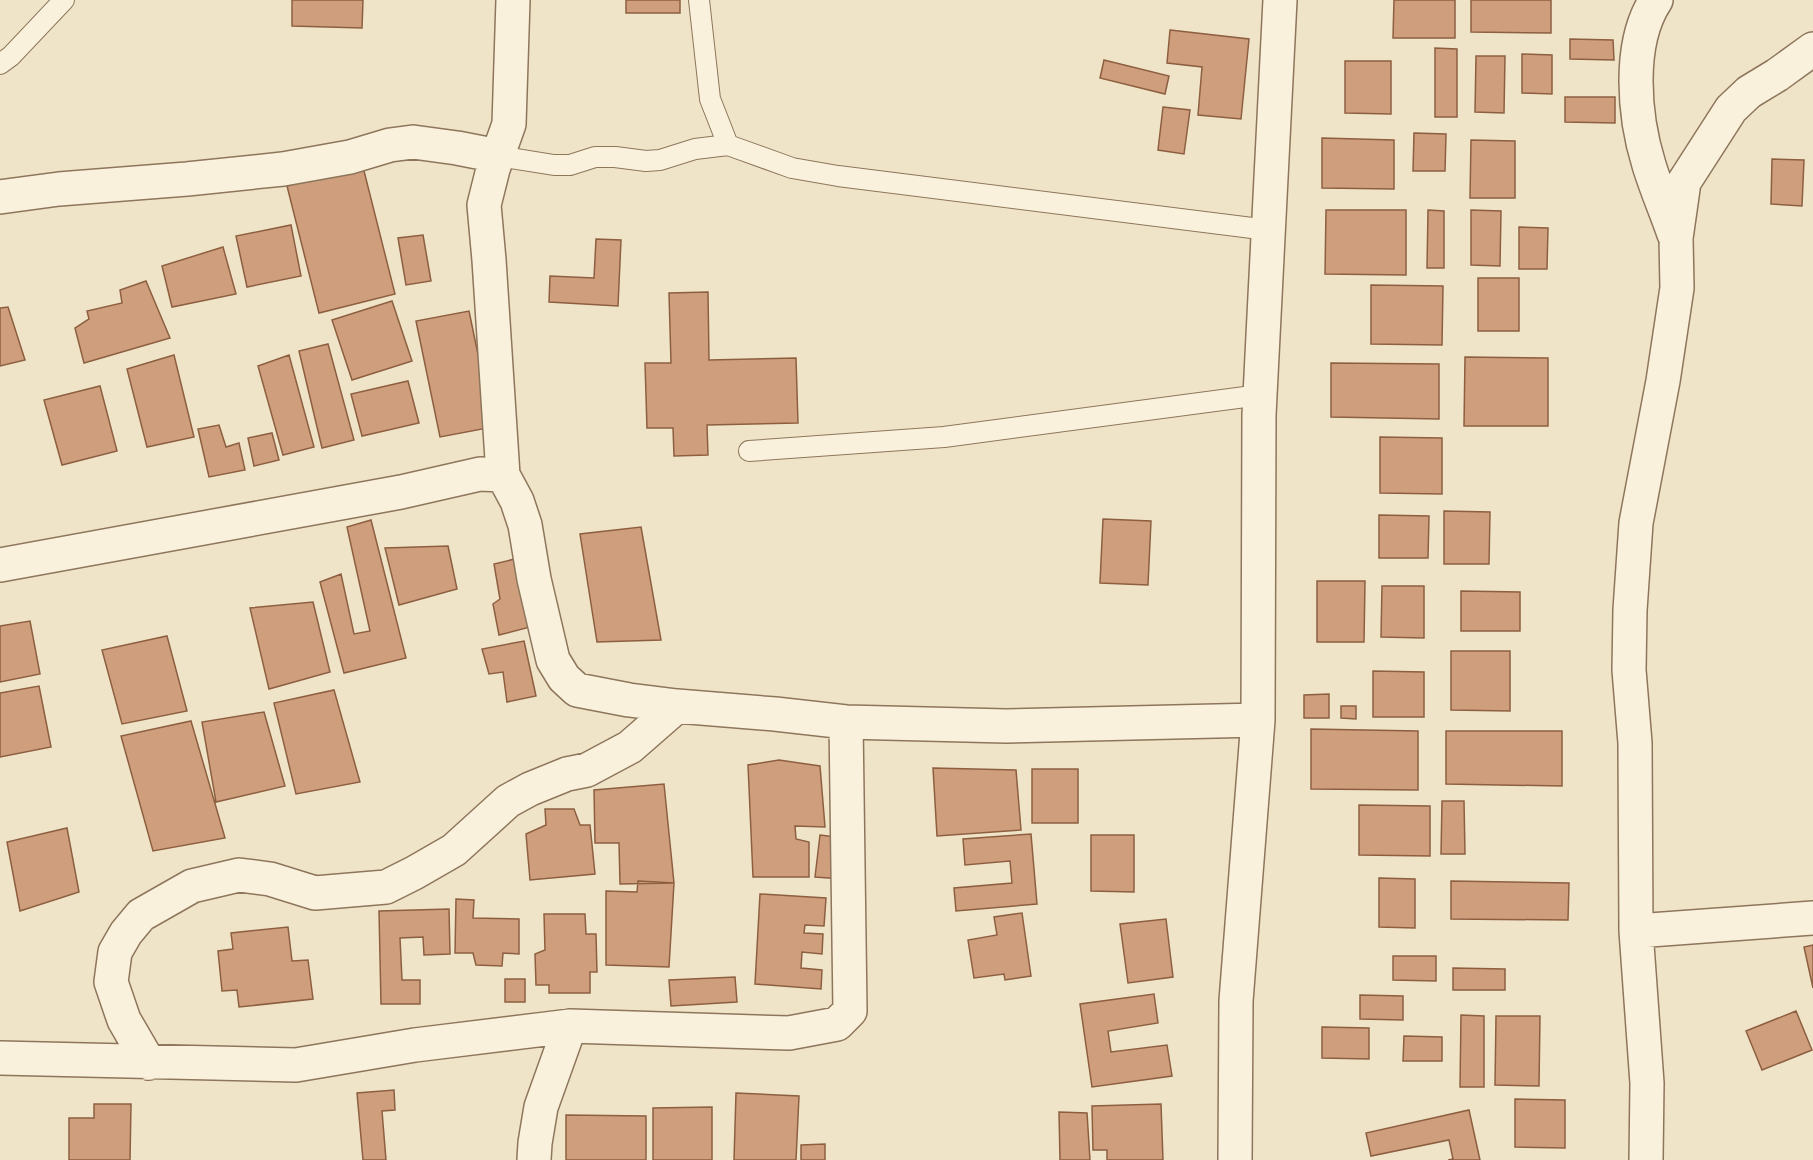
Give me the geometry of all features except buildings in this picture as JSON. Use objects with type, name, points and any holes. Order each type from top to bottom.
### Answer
[{"type":"street","points":[[513,0],[509,124],[484,205],[503,475],[517,501],[525,525],[534,579],[553,660],[564,678],[578,690],[629,700],[846,722],[1006,726],[1258,720]]},
{"type":"street","points":[[1235,1160],[1236,1000],[1258,720],[1260,394],[1280,0]]},
{"type":"street","points":[[1656,0],[1642,31],[1636,62],[1637,114],[1648,164],[1676,238]]},
{"type":"street","points":[[1646,1160],[1647,1083],[1636,931],[1635,743],[1629,670],[1629,610],[1636,523],[1663,381],[1677,288],[1676,238],[1684,182],[1731,109],[1749,92],[1813,50]]},
{"type":"street","points":[[0,197],[59,189],[283,169],[350,157],[390,145],[413,142],[498,156]]},
{"type":"street","points":[[0,565],[401,492],[480,474],[503,475]]},
{"type":"street","points":[[149,1063],[124,1020],[111,982],[115,952],[126,933],[141,915],[192,886],[239,875],[270,879],[315,893],[387,887],[454,850],[508,801],[567,774],[587,770],[630,747],[677,706]]},
{"type":"street","points":[[0,1058],[296,1065],[415,1045],[570,1026],[789,1033],[837,1024],[850,1011],[846,722]]},
{"type":"street","points":[[1636,931],[1813,918]]},
{"type":"street","points":[[534,1160],[541,1107],[570,1026]]},
{"type":"lane","points":[[0,64],[12,57],[64,0]]},
{"type":"lane","points":[[699,0],[710,99],[728,145]]},
{"type":"lane","points":[[498,156],[554,165],[570,165],[595,157],[660,160],[695,149],[728,145],[792,168],[838,176],[1268,230]]},
{"type":"lane","points":[[749,451],[944,437],[1260,394]]}]
